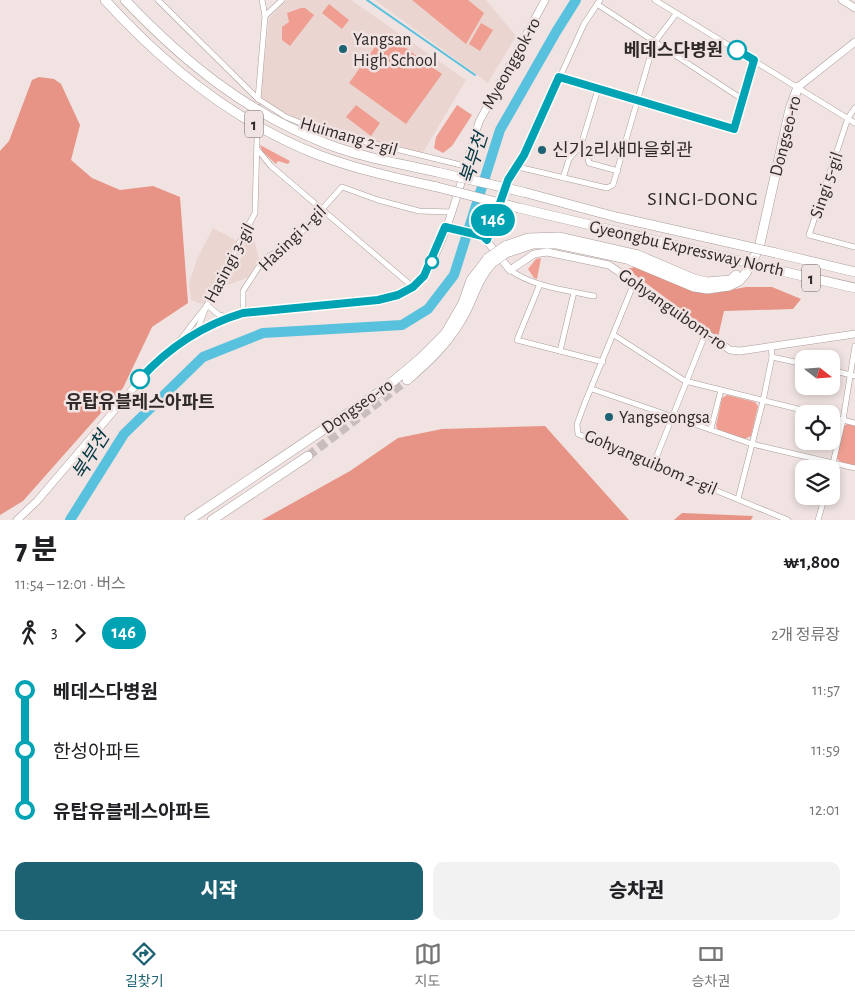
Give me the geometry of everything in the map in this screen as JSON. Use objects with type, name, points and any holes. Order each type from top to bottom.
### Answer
[{"type":"highway","name":"Gyeongbu Expressway North","points":[[105,0],[162,58],[207,94],[249,122],[296,146],[324,157],[379,174],[855,288]]},
{"type":"highway","name":"1","points":[[125,0],[183,58],[214,82],[261,113],[329,144],[373,158],[855,272]]},
{"type":"highway","name":"Dongseo-ro","points":[[189,520],[384,389],[422,357],[445,334],[463,303],[471,280],[490,260],[505,250],[533,244],[557,244],[627,259],[694,287],[718,288],[729,286],[739,281],[759,248],[790,109],[798,87]]},
{"type":"highway","name":"Dongseo-ro","points":[[407,380],[439,352],[452,334],[469,305],[476,284],[490,260]]},
{"type":"highway","points":[[212,520],[308,456]]},
{"type":"main road","name":"Myeonggok-ro","points":[[17,520],[37,501],[148,371],[175,347],[196,333],[228,317],[243,313],[378,300],[398,295],[413,287],[428,269],[445,227],[464,166],[488,101],[545,0]]},
{"type":"main road","points":[[842,0],[855,8]]},
{"type":"main road","points":[[798,87],[855,42]]},
{"type":"main road","points":[[445,227],[485,238],[510,270]]},
{"type":"main road","name":"Gohyanguibom-ro","points":[[510,270],[534,254],[546,252],[609,265],[705,334],[733,351],[855,334]]},
{"type":"street","name":"Huimang 2-gil","points":[[158,0],[258,99],[286,117],[305,126],[464,166]]},
{"type":"street","points":[[258,99],[266,16],[262,0]]},
{"type":"street","points":[[266,16],[282,0]]},
{"type":"street","points":[[655,0],[855,123]]},
{"type":"street","points":[[485,238],[508,180],[518,167],[584,24],[598,2],[654,44],[742,99]]},
{"type":"street","points":[[518,167],[606,188],[613,185],[639,101],[654,44],[676,14]]},
{"type":"street","points":[[559,77],[734,129],[754,60]]},
{"type":"street","points":[[563,178],[569,159],[580,146],[598,90]]},
{"type":"street","points":[[848,118],[855,108]]},
{"type":"street","name":"Singi 5-gil","points":[[848,118],[809,235],[855,247]]},
{"type":"street","name":"Hasingi 3-gil","points":[[175,347],[207,306],[254,213],[257,139]]},
{"type":"street","points":[[580,146],[587,155],[589,163],[618,171]]},
{"type":"street","points":[[257,149],[272,166],[413,287]]},
{"type":"street","name":"Hasingi 1-gil","points":[[243,313],[243,291],[260,265],[269,256],[290,245],[342,187],[378,200],[419,211],[451,212]]},
{"type":"street","points":[[510,270],[522,278],[540,284],[594,296]]},
{"type":"street","name":"Gohyanguibom 2-gil","points":[[634,282],[577,424],[578,434],[654,463],[788,520]]},
{"type":"street","points":[[540,284],[517,340],[603,362]]},
{"type":"street","points":[[560,351],[574,292]]},
{"type":"street","points":[[196,333],[207,306],[219,315],[228,317]]},
{"type":"street","points":[[654,463],[685,380],[705,334]]},
{"type":"street","points":[[614,335],[685,380],[795,409]]},
{"type":"street","points":[[738,499],[763,401],[772,357],[771,346]]},
{"type":"street","points":[[835,460],[853,375],[855,346]]},
{"type":"street","points":[[772,357],[795,362]]},
{"type":"street","points":[[840,372],[853,375]]},
{"type":"street","points":[[592,389],[752,444],[818,460]]},
{"type":"street","points":[[711,429],[721,390]]},
{"type":"street","points":[[840,419],[855,423]]},
{"type":"street","points":[[840,465],[855,468]]},
{"type":"street","points":[[818,520],[822,505]]},
{"type":"shaded area","name":"Yangsan High School","points":[[287,0],[351,0],[466,80],[422,154],[308,125],[260,100],[269,18]]},
{"type":"shaded area","points":[[375,0],[486,0],[516,36],[488,83]]},
{"type":"shaded area","points":[[412,0],[468,0],[484,13],[466,44]]},
{"type":"shaded area","points":[[329,4],[349,20],[342,29],[322,13]]},
{"type":"shaded area","points":[[305,8],[314,15],[290,46],[282,40],[282,27],[289,22],[287,13]]},
{"type":"shaded area","points":[[481,23],[493,30],[480,51],[469,44]]},
{"type":"shaded area","points":[[385,33],[442,74],[406,124],[349,83]]},
{"type":"shaded area","points":[[39,77],[54,79],[61,84],[80,125],[71,160],[92,178],[120,190],[153,186],[180,197],[188,303],[152,327],[123,388],[23,501],[0,515],[0,151],[9,141],[32,80]]},
{"type":"shaded area","points":[[356,105],[380,123],[371,136],[346,117]]},
{"type":"shaded area","points":[[457,105],[472,115],[452,146],[443,153],[434,148],[436,137]]},
{"type":"shaded area","points":[[260,145],[290,161],[288,164],[278,161],[276,164],[262,151]]},
{"type":"shaded area","points":[[213,228],[237,241],[206,302],[201,304],[191,300],[189,283],[197,259]]},
{"type":"shaded area","points":[[248,235],[253,236],[259,259],[249,277],[222,287],[245,237]]},
{"type":"shaded area","points":[[541,258],[537,279],[534,278],[528,269],[536,259]]},
{"type":"shaded area","points":[[635,267],[664,277],[694,291],[709,294],[746,287],[772,287],[801,299],[793,309],[724,311],[718,337],[627,269]]},
{"type":"shaded area","points":[[727,395],[755,402],[758,406],[751,436],[745,439],[719,431],[716,426],[722,398]]},
{"type":"shaded area","points":[[847,424],[855,426],[855,466],[841,462],[836,458],[838,450],[840,450],[843,427]]},
{"type":"shaded area","points":[[545,426],[629,520],[262,520],[350,471],[398,438],[442,429]]},
{"type":"shaded area","points":[[682,513],[753,516],[751,520],[674,520]]},
{"type":"waterway","points":[[367,0],[475,75]]},
{"type":"waterway","name":"북부천","points":[[70,520],[124,434],[203,357],[263,333],[402,325],[428,309],[454,275],[500,130],[576,0]]},
{"type":"tunnel","points":[[257,139],[258,99]]},
{"type":"tunnel","points":[[308,456],[407,380]]},
{"type":"bus line","name":"146","points":[[140,379],[167,352],[205,327],[228,317],[243,313],[378,300],[406,292],[424,276],[439,245],[445,227],[483,236],[487,240],[508,180],[518,167],[530,143],[559,77],[734,129],[754,60],[737,50]]},
{"type":"place","name":"Yangsan High School","points":[[343,49]]},
{"type":"place","name":"베데스다병원","points":[[737,50]]},
{"type":"place","name":"신기2리새마을회관","points":[[542,150]]},
{"type":"place","name":"유탑유블레스아파트","points":[[140,379]]},
{"type":"place","name":"Yangseongsa","points":[[609,417]]},
{"type":"district","name":"SINGI-DONG","points":[[703,198]]}]
